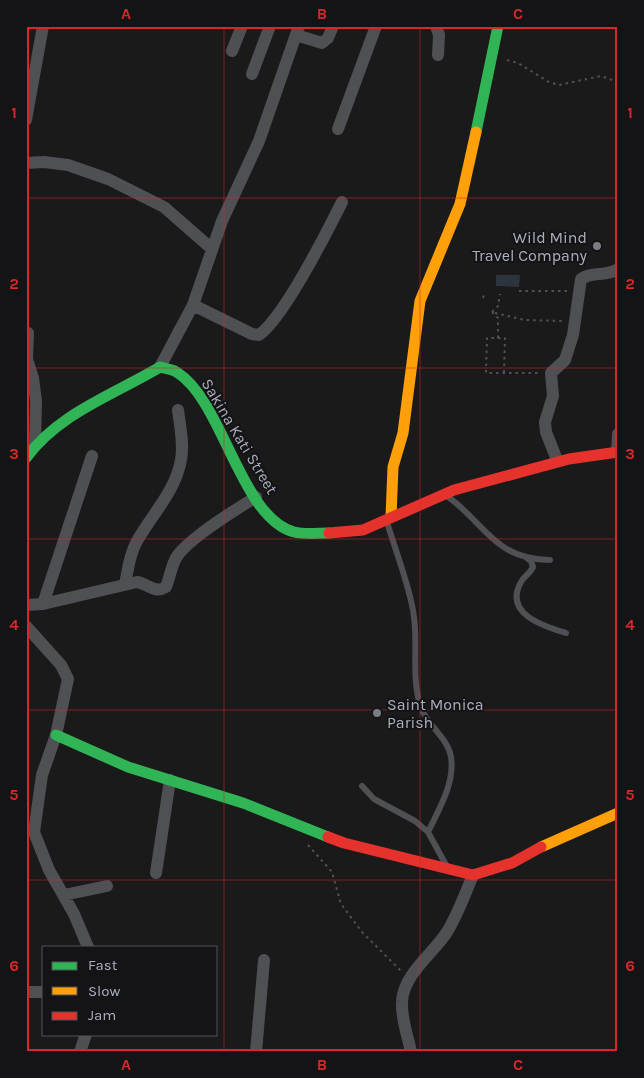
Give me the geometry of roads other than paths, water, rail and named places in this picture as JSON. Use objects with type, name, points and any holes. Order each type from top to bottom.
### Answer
[{"type":"street","points":[[26,120],[43,26]]},
{"type":"street","points":[[232,51],[242,26]]},
{"type":"street","points":[[252,74],[270,26]]},
{"type":"street","points":[[26,458],[41,436],[66,418],[123,389],[160,366],[193,305],[212,249],[259,141],[298,30],[322,43],[328,38],[333,26]]},
{"type":"street","points":[[338,130],[376,26]]},
{"type":"street","points":[[436,26],[439,35],[438,55]]},
{"type":"street","points":[[389,519],[393,467],[403,433],[420,301],[460,204],[494,54],[498,26]]},
{"type":"street","points":[[26,163],[44,162],[68,165],[108,179],[164,207],[212,249]]},
{"type":"street","points":[[193,305],[252,334],[259,335],[267,330],[325,236],[342,202]]},
{"type":"street","points":[[557,460],[546,432],[545,422],[553,396],[551,373],[565,360],[576,321],[578,290],[581,279],[588,274],[611,273],[618,269]]},
{"type":"street","points":[[28,333],[27,359],[35,395],[35,444]]},
{"type":"street","name":"Sakina Kati Street","points":[[160,366],[171,367],[178,371],[195,389],[241,475],[256,497],[280,526],[293,532],[353,532],[389,519],[418,503],[444,493],[488,482],[557,460],[617,452]]},
{"type":"street","points":[[125,584],[131,555],[136,543],[170,491],[181,460],[182,447],[178,410]]},
{"type":"street","points":[[617,452],[618,434]]},
{"type":"street","points":[[43,604],[92,456]]},
{"type":"street","points":[[26,605],[43,604],[137,582],[145,583],[157,590],[163,589],[166,587],[177,556],[183,549],[224,517],[256,497]]},
{"type":"street","points":[[26,626],[61,665],[68,679],[56,735],[42,775],[34,832],[49,870],[64,894],[88,946]]},
{"type":"street","points":[[56,735],[128,767],[243,803],[344,843],[449,871],[472,875],[512,863],[542,846],[618,813]]},
{"type":"street","points":[[156,873],[170,780]]},
{"type":"street","points":[[411,1052],[402,1017],[402,1002],[409,980],[437,947],[449,929],[472,875]]},
{"type":"street","points":[[64,894],[107,886]]},
{"type":"street","points":[[256,1052],[264,960]]},
{"type":"street","points":[[28,992],[42,992]]},
{"type":"street","points":[[80,1052],[85,1036]]},
{"type":"lane","points":[[444,493],[459,505],[500,546],[532,561],[533,567],[520,583],[517,600],[519,608],[530,619],[566,633]]},
{"type":"lane","points":[[389,519],[414,614],[417,690],[422,709],[432,728],[445,742],[451,756],[448,790],[428,832]]},
{"type":"lane","points":[[526,557],[550,560]]},
{"type":"lane","points":[[362,786],[374,799],[415,821],[428,832],[449,871]]},
{"type":"place","name":"Wild Mind Travel Company","points":[[597,246]]},
{"type":"place","name":"Saint Monica Parish","points":[[377,713]]}]
